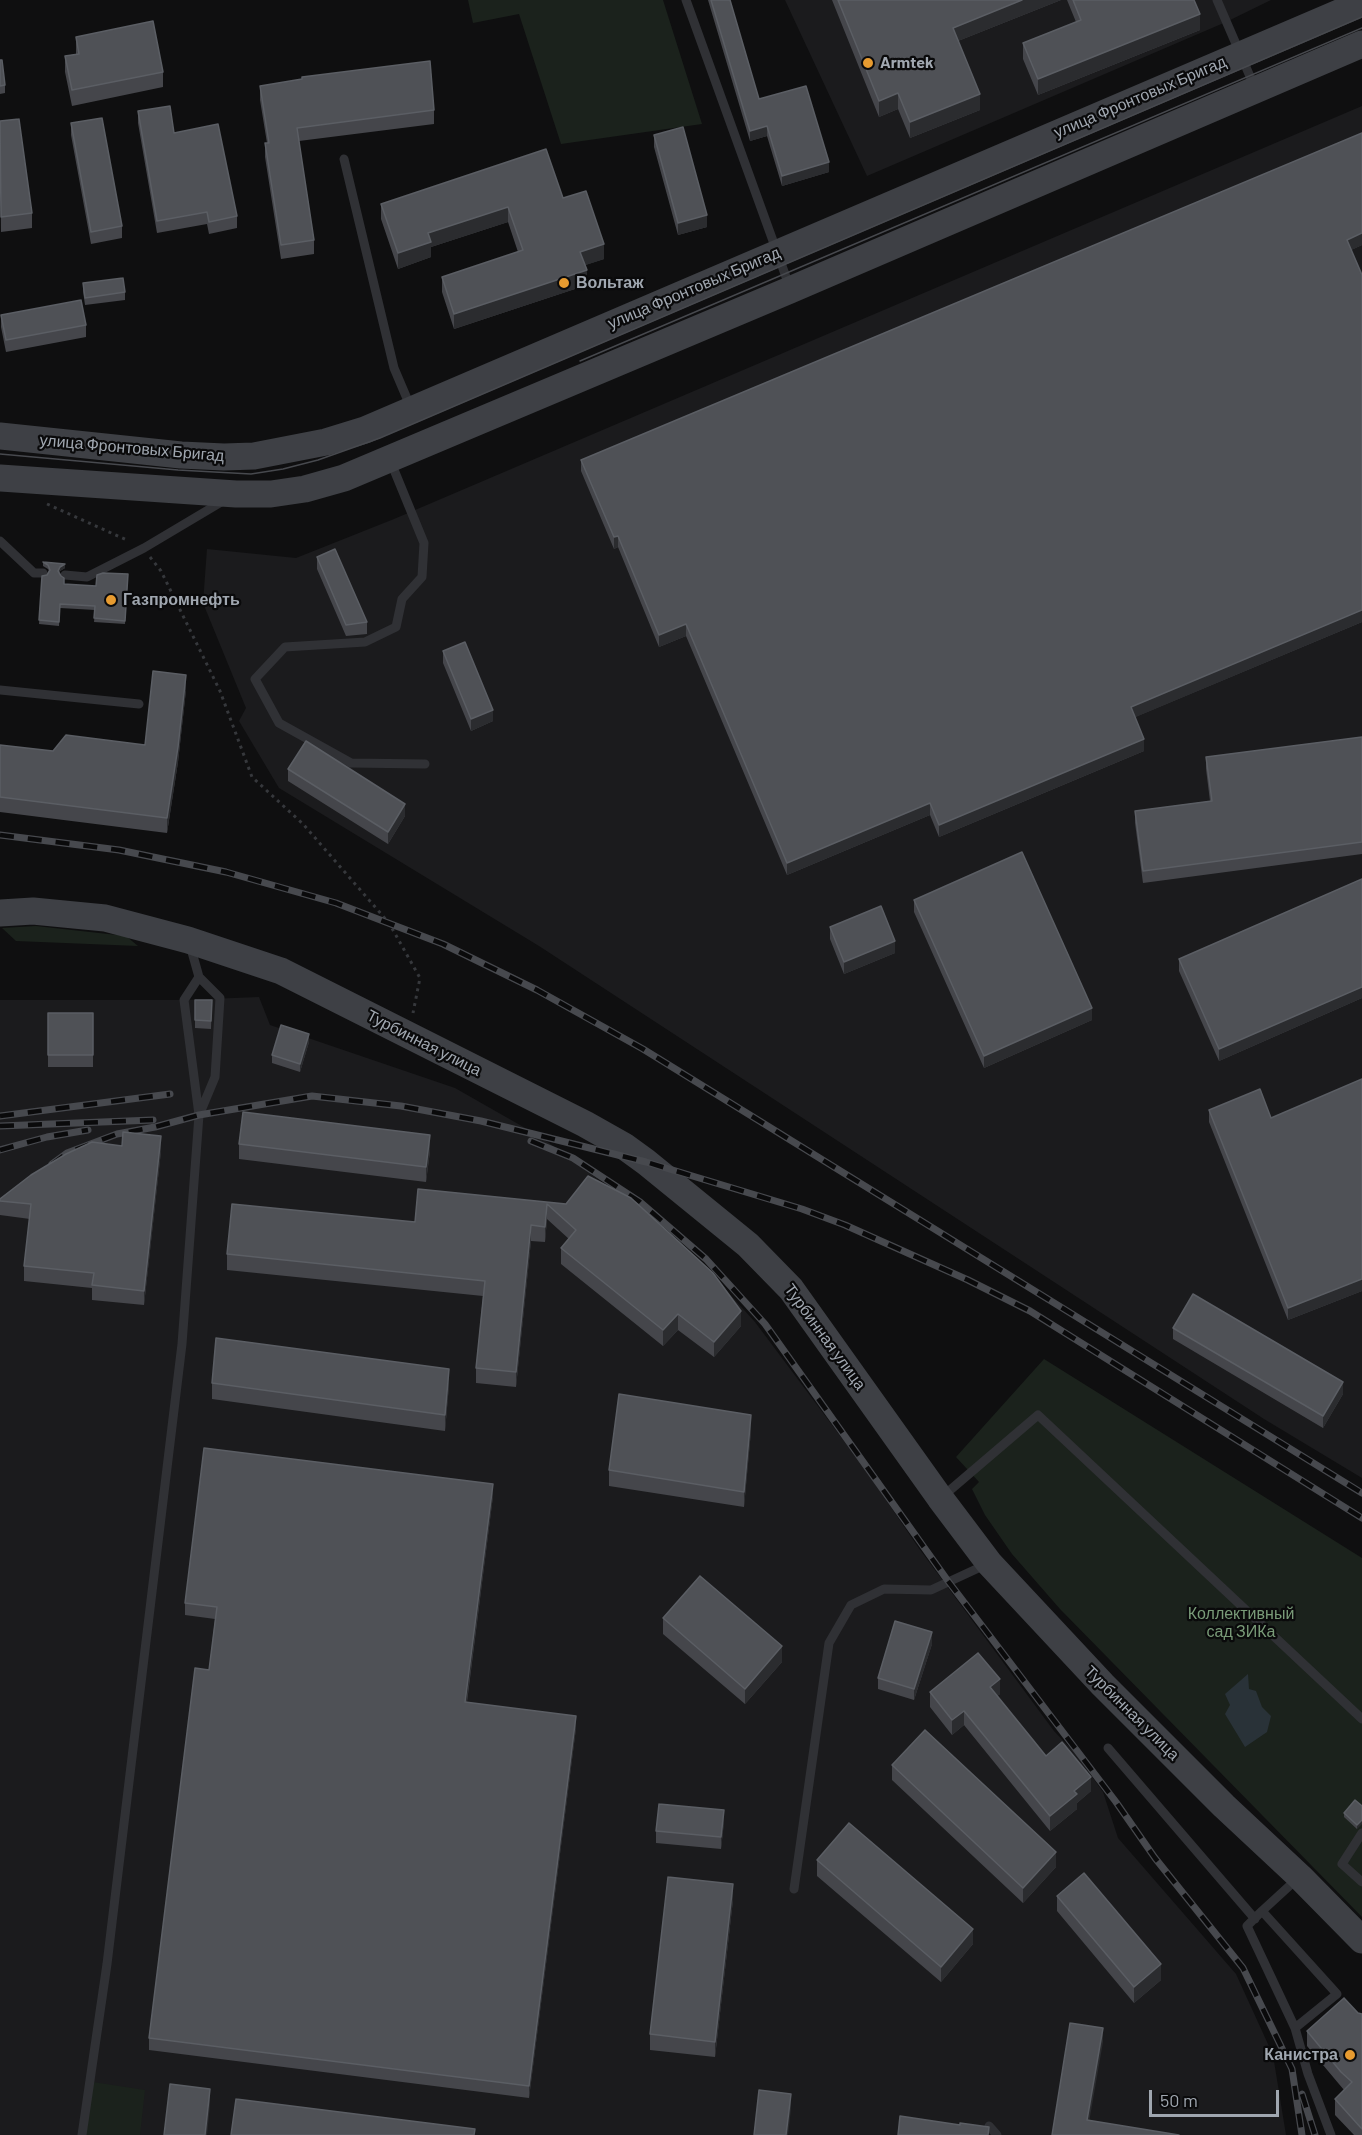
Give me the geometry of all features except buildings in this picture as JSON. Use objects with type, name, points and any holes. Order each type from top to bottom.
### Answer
[{"type":"main road","name":"улица Фронтовых Бригад","points":[[0,436],[224,457],[254,456],[326,442],[365,430],[411,408],[1362,3]]},
{"type":"main road","points":[[0,478],[236,494],[271,494],[305,489],[344,478],[1362,45]]},
{"type":"main road","name":"Турбинная улица","points":[[0,913],[33,911],[105,918],[188,940],[281,971],[585,1124],[624,1146],[646,1162],[748,1245],[791,1289],[989,1563],[1103,1684],[1362,1940]]},
{"type":"lane","points":[[696,0],[687,4],[790,290]]},
{"type":"lane","points":[[1218,0],[1256,90]]},
{"type":"lane","points":[[344,159],[394,368],[411,408]]},
{"type":"lane","points":[[390,460],[424,543],[422,577],[402,598],[396,627],[365,642],[285,647],[255,680],[279,723],[351,764],[425,764]]},
{"type":"lane","points":[[65,575],[87,577],[144,548],[236,494]]},
{"type":"lane","points":[[0,541],[34,573],[43,573]]},
{"type":"lane","points":[[0,690],[139,704]]},
{"type":"lane","points":[[188,940],[200,977],[220,998],[215,1077],[199,1115]]},
{"type":"lane","points":[[82,2135],[107,1964],[180,1356],[199,1115],[184,1000],[200,977]]},
{"type":"lane","points":[[940,1498],[1038,1415],[1362,1719]]},
{"type":"lane","points":[[794,1889],[829,1643],[851,1605],[884,1589],[931,1590],[989,1563]]},
{"type":"lane","points":[[1108,1748],[1258,1915],[1345,2001]]},
{"type":"lane","points":[[1362,1833],[1342,1864],[1362,1882]]},
{"type":"lane","points":[[1300,1877],[1247,1926],[1295,2028],[1308,2074],[1331,2135]]},
{"type":"lane","points":[[1295,2028],[1336,1994]]},
{"type":"lane","points":[[989,2126],[997,2135]]},
{"type":"path","points":[[45,504],[144,548],[161,571],[220,691],[252,777],[303,824],[382,915],[420,978],[409,1036]]},
{"type":"shaded area","points":[[785,0],[1271,0],[1226,22],[867,176]]},
{"type":"shaded area","points":[[1362,106],[1362,1478],[1264,1419],[539,946],[279,788],[239,721],[246,708],[203,603],[207,549],[296,558],[394,519]]},
{"type":"shaded area","points":[[259,997],[270,1025],[455,1088],[541,1137],[642,1212],[705,1267],[755,1322],[865,1469],[918,1547],[1054,1731],[1075,1753],[1103,1792],[1118,1838],[1236,1974],[1273,2055],[1286,2135],[0,2135],[0,1000],[184,1000]]},
{"type":"shaded area","points":[[1248,1674],[1249,1689],[1256,1691],[1262,1707],[1271,1716],[1267,1732],[1245,1747],[1225,1714],[1230,1705],[1225,1694]]},
{"type":"green space","points":[[468,0],[663,0],[702,124],[561,144],[519,14],[473,23]]},
{"type":"green space","points":[[36,926],[126,936],[138,946],[16,941],[2,928]]},
{"type":"green space","name":"Коллективный сад ЗИКа","points":[[1044,1359],[1362,1558],[1362,1917],[1060,1609],[1012,1554],[985,1515],[972,1489],[979,1482],[956,1457]]},
{"type":"green space","points":[[93,2082],[145,2090],[140,2135],[86,2135]]},
{"type":"tram line","points":[[0,454],[178,470],[251,474],[318,460],[380,438],[1362,17]]},
{"type":"tram line","points":[[580,361],[1362,28]]},
{"type":"railway","points":[[0,835],[119,850],[226,872],[336,903],[443,944],[537,990],[643,1049],[1362,1493]]},
{"type":"railway","points":[[0,1116],[170,1094]]},
{"type":"railway","points":[[52,1164],[67,1153],[117,1134],[199,1115],[312,1096],[401,1106],[481,1121],[646,1162],[802,1209],[845,1225],[968,1280],[1030,1311],[1362,1518]]},
{"type":"railway","points":[[0,1126],[153,1120]]},
{"type":"railway","points":[[0,1150],[47,1137],[88,1130]]},
{"type":"railway","points":[[531,1141],[573,1158],[640,1202],[706,1259],[765,1324],[948,1581],[1116,1802],[1155,1858],[1243,1968],[1292,2069],[1302,2135]]},
{"type":"railway","points":[[1302,2094],[1315,2135]]},
{"type":"place","name":"Armtek","points":[[868,63]]},
{"type":"place","name":"Вольтаж","points":[[564,283]]},
{"type":"place","name":"Газпромнефть","points":[[111,600]]},
{"type":"place","name":"Канистра","points":[[1350,2055]]}]
